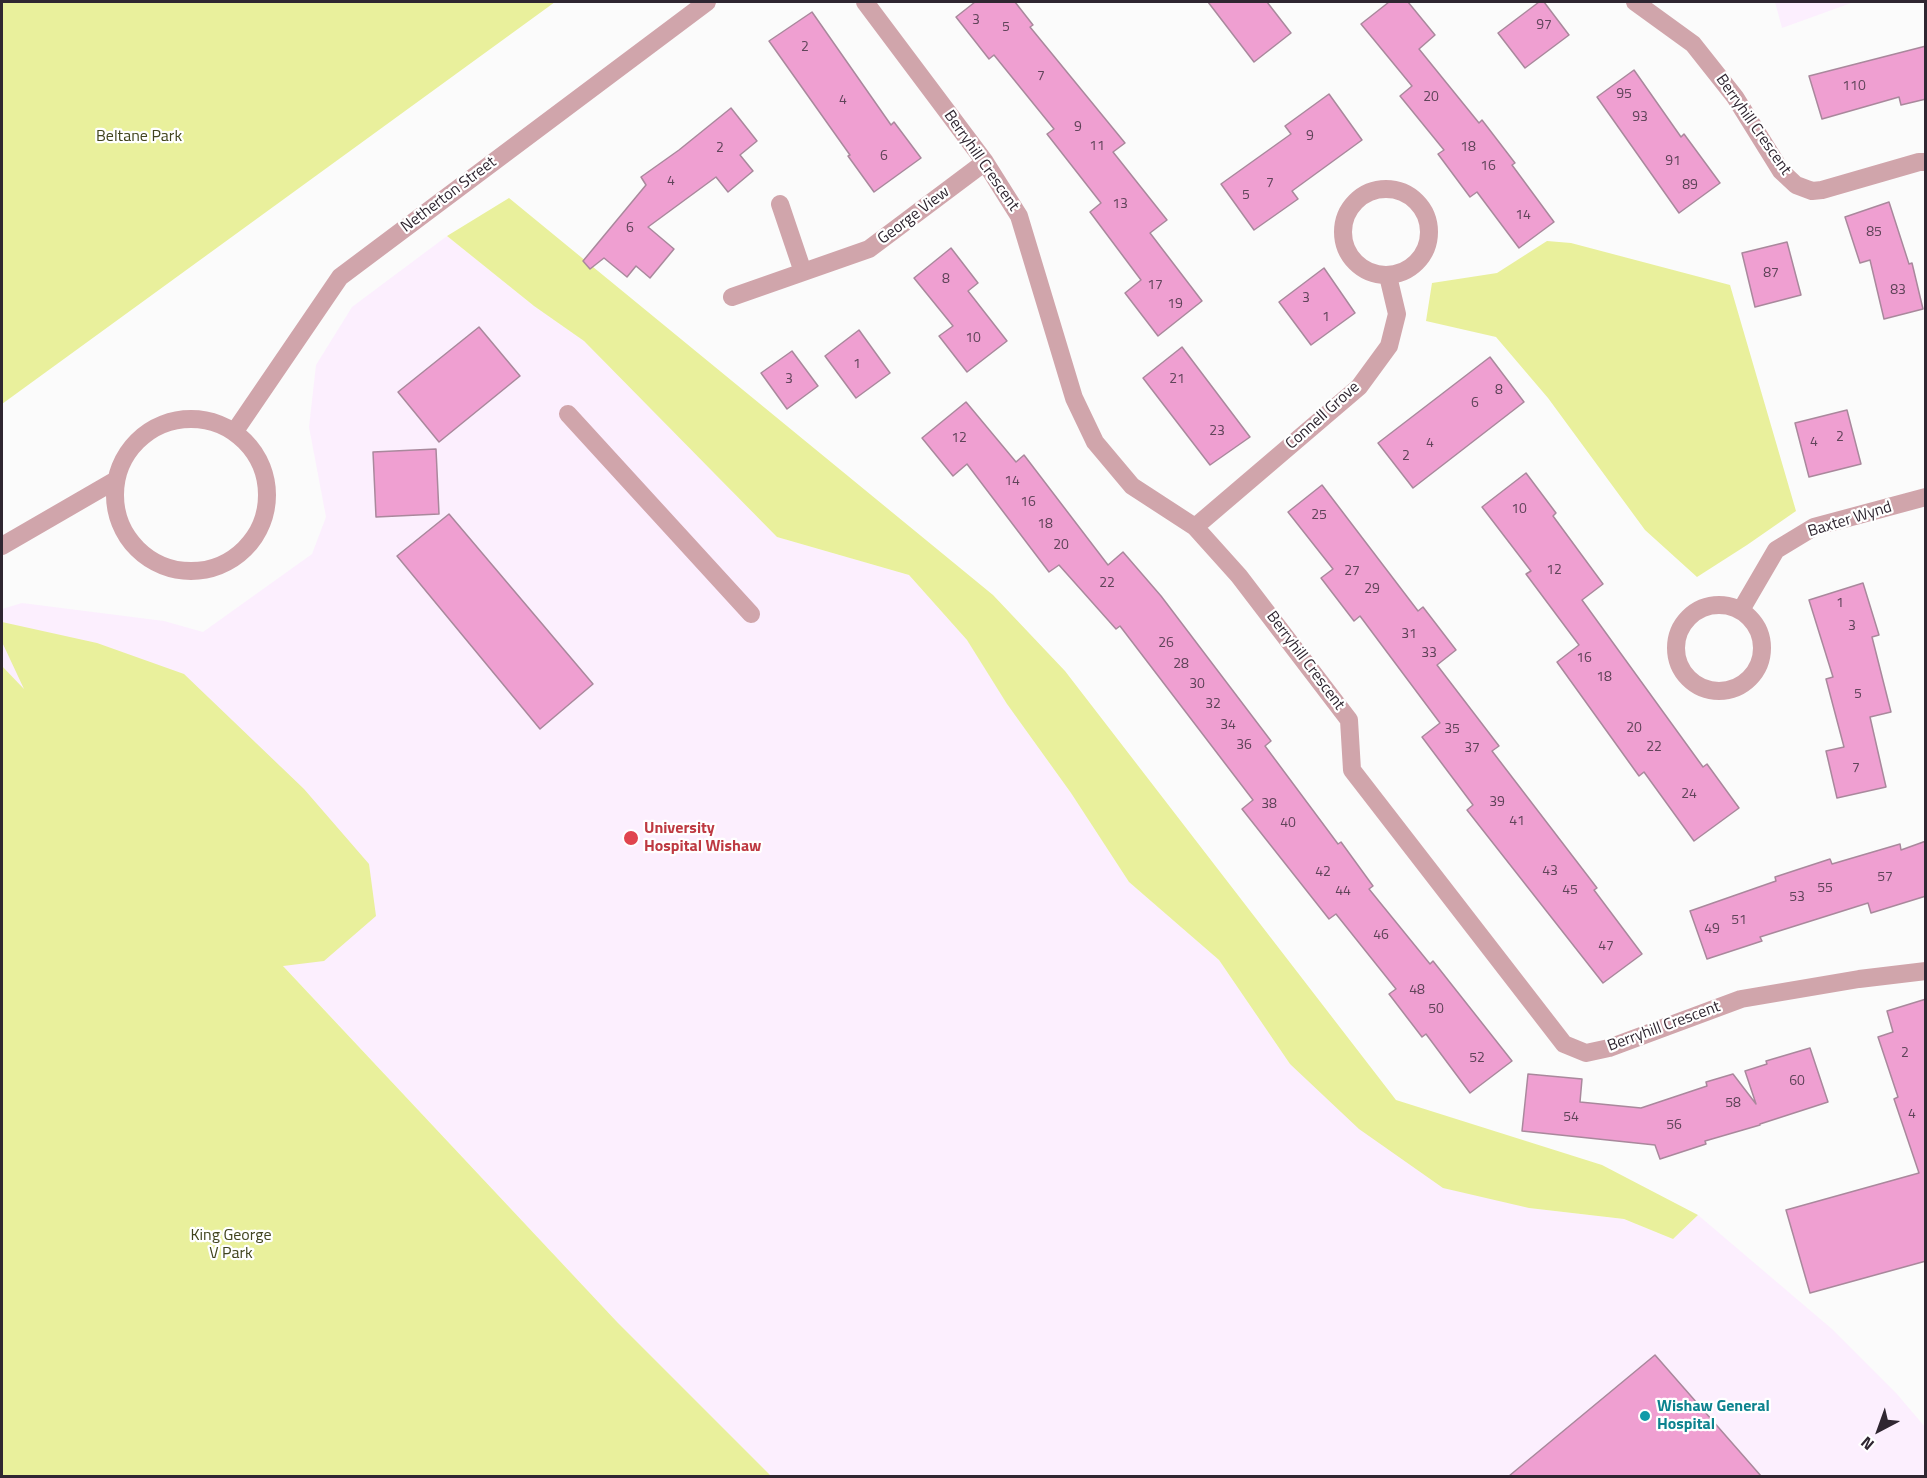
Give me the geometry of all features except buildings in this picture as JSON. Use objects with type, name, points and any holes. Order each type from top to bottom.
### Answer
[{"type":"street","name":"Netherton Street","points":[[235,431],[340,277],[707,2]]},
{"type":"street","name":"Berryhill Crescent","points":[[865,2],[985,162],[1019,216],[1074,398],[1095,442],[1132,486],[1195,527],[1239,576],[1349,720],[1352,770],[1564,1044],[1586,1053],[1609,1048],[1741,999],[1859,979],[1926,971]]},
{"type":"street","name":"Berryhill Crescent","points":[[1635,2],[1693,44],[1735,97],[1781,171],[1796,185],[1812,191],[1822,190],[1919,162],[1926,162]]},
{"type":"street","name":"George View","points":[[732,297],[870,249],[985,162]]},
{"type":"street","points":[[1387,189],[1402,192],[1414,200],[1424,211],[1429,232],[1424,254],[1414,265],[1388,276],[1368,271],[1352,258],[1345,246],[1342,232],[1344,219],[1361,196],[1387,189]]},
{"type":"street","points":[[780,204],[803,272]]},
{"type":"street","name":"Connell Grove","points":[[1195,527],[1359,387],[1389,346],[1397,314],[1388,276]]},
{"type":"street","points":[[567,414],[751,614]]},
{"type":"street","points":[[177,419],[210,420],[235,431],[259,458],[267,483],[268,507],[259,532],[233,560],[209,570],[186,571],[159,565],[144,556],[126,536],[115,505],[116,480],[121,464],[132,446],[152,429],[177,419]]},
{"type":"street","points":[[2,546],[116,480]]},
{"type":"street","name":"Baxter Wynd","points":[[1741,610],[1776,550],[1814,527],[1926,497]]},
{"type":"street","points":[[1712,604],[1727,604],[1741,610],[1752,619],[1761,639],[1761,660],[1755,673],[1745,683],[1732,689],[1718,691],[1704,689],[1691,682],[1682,671],[1676,658],[1675,644],[1678,630],[1686,618],[1698,609],[1712,604]]},
{"type":"shaded area","points":[[1775,2],[1854,2],[1782,28]]},
{"type":"shaded area","name":"University Hospital Wishaw","points":[[447,236],[534,306],[584,341],[777,537],[909,575],[967,640],[1007,704],[1071,793],[1129,882],[1219,960],[1290,1064],[1529,1208],[1624,1219],[1673,1239],[1698,1215],[1832,1329],[1897,1394],[1925,1427],[1925,1476],[771,1476],[618,1323],[2,666],[2,609],[22,603],[164,621],[203,632],[312,554],[326,517],[309,427],[316,365],[352,307]]},
{"type":"green space","name":"Beltane Park","points":[[2,2],[555,2],[2,404]]},
{"type":"green space","points":[[509,198],[993,595],[1065,671],[1396,1100],[1602,1165],[1698,1215],[1673,1239],[1624,1219],[1529,1208],[1443,1188],[1359,1129],[1290,1064],[1219,960],[1129,882],[1071,793],[1007,704],[967,640],[909,575],[777,537],[584,341],[534,306],[447,236]]},
{"type":"green space","points":[[1547,241],[1571,243],[1730,285],[1796,511],[1697,577],[1645,530],[1548,398],[1496,337],[1426,321],[1432,283],[1497,273]]},
{"type":"green space","name":"King George V Park","points":[[2,622],[97,643],[184,674],[304,789],[369,864],[376,916],[324,961],[283,966],[618,1323],[771,1476],[2,1476],[2,666],[24,689],[2,642]]},
{"type":"place","name":"University Hospital Wishaw","points":[[631,838]]},
{"type":"place","name":"Wishaw General Hospital","points":[[1645,1416]]}]
